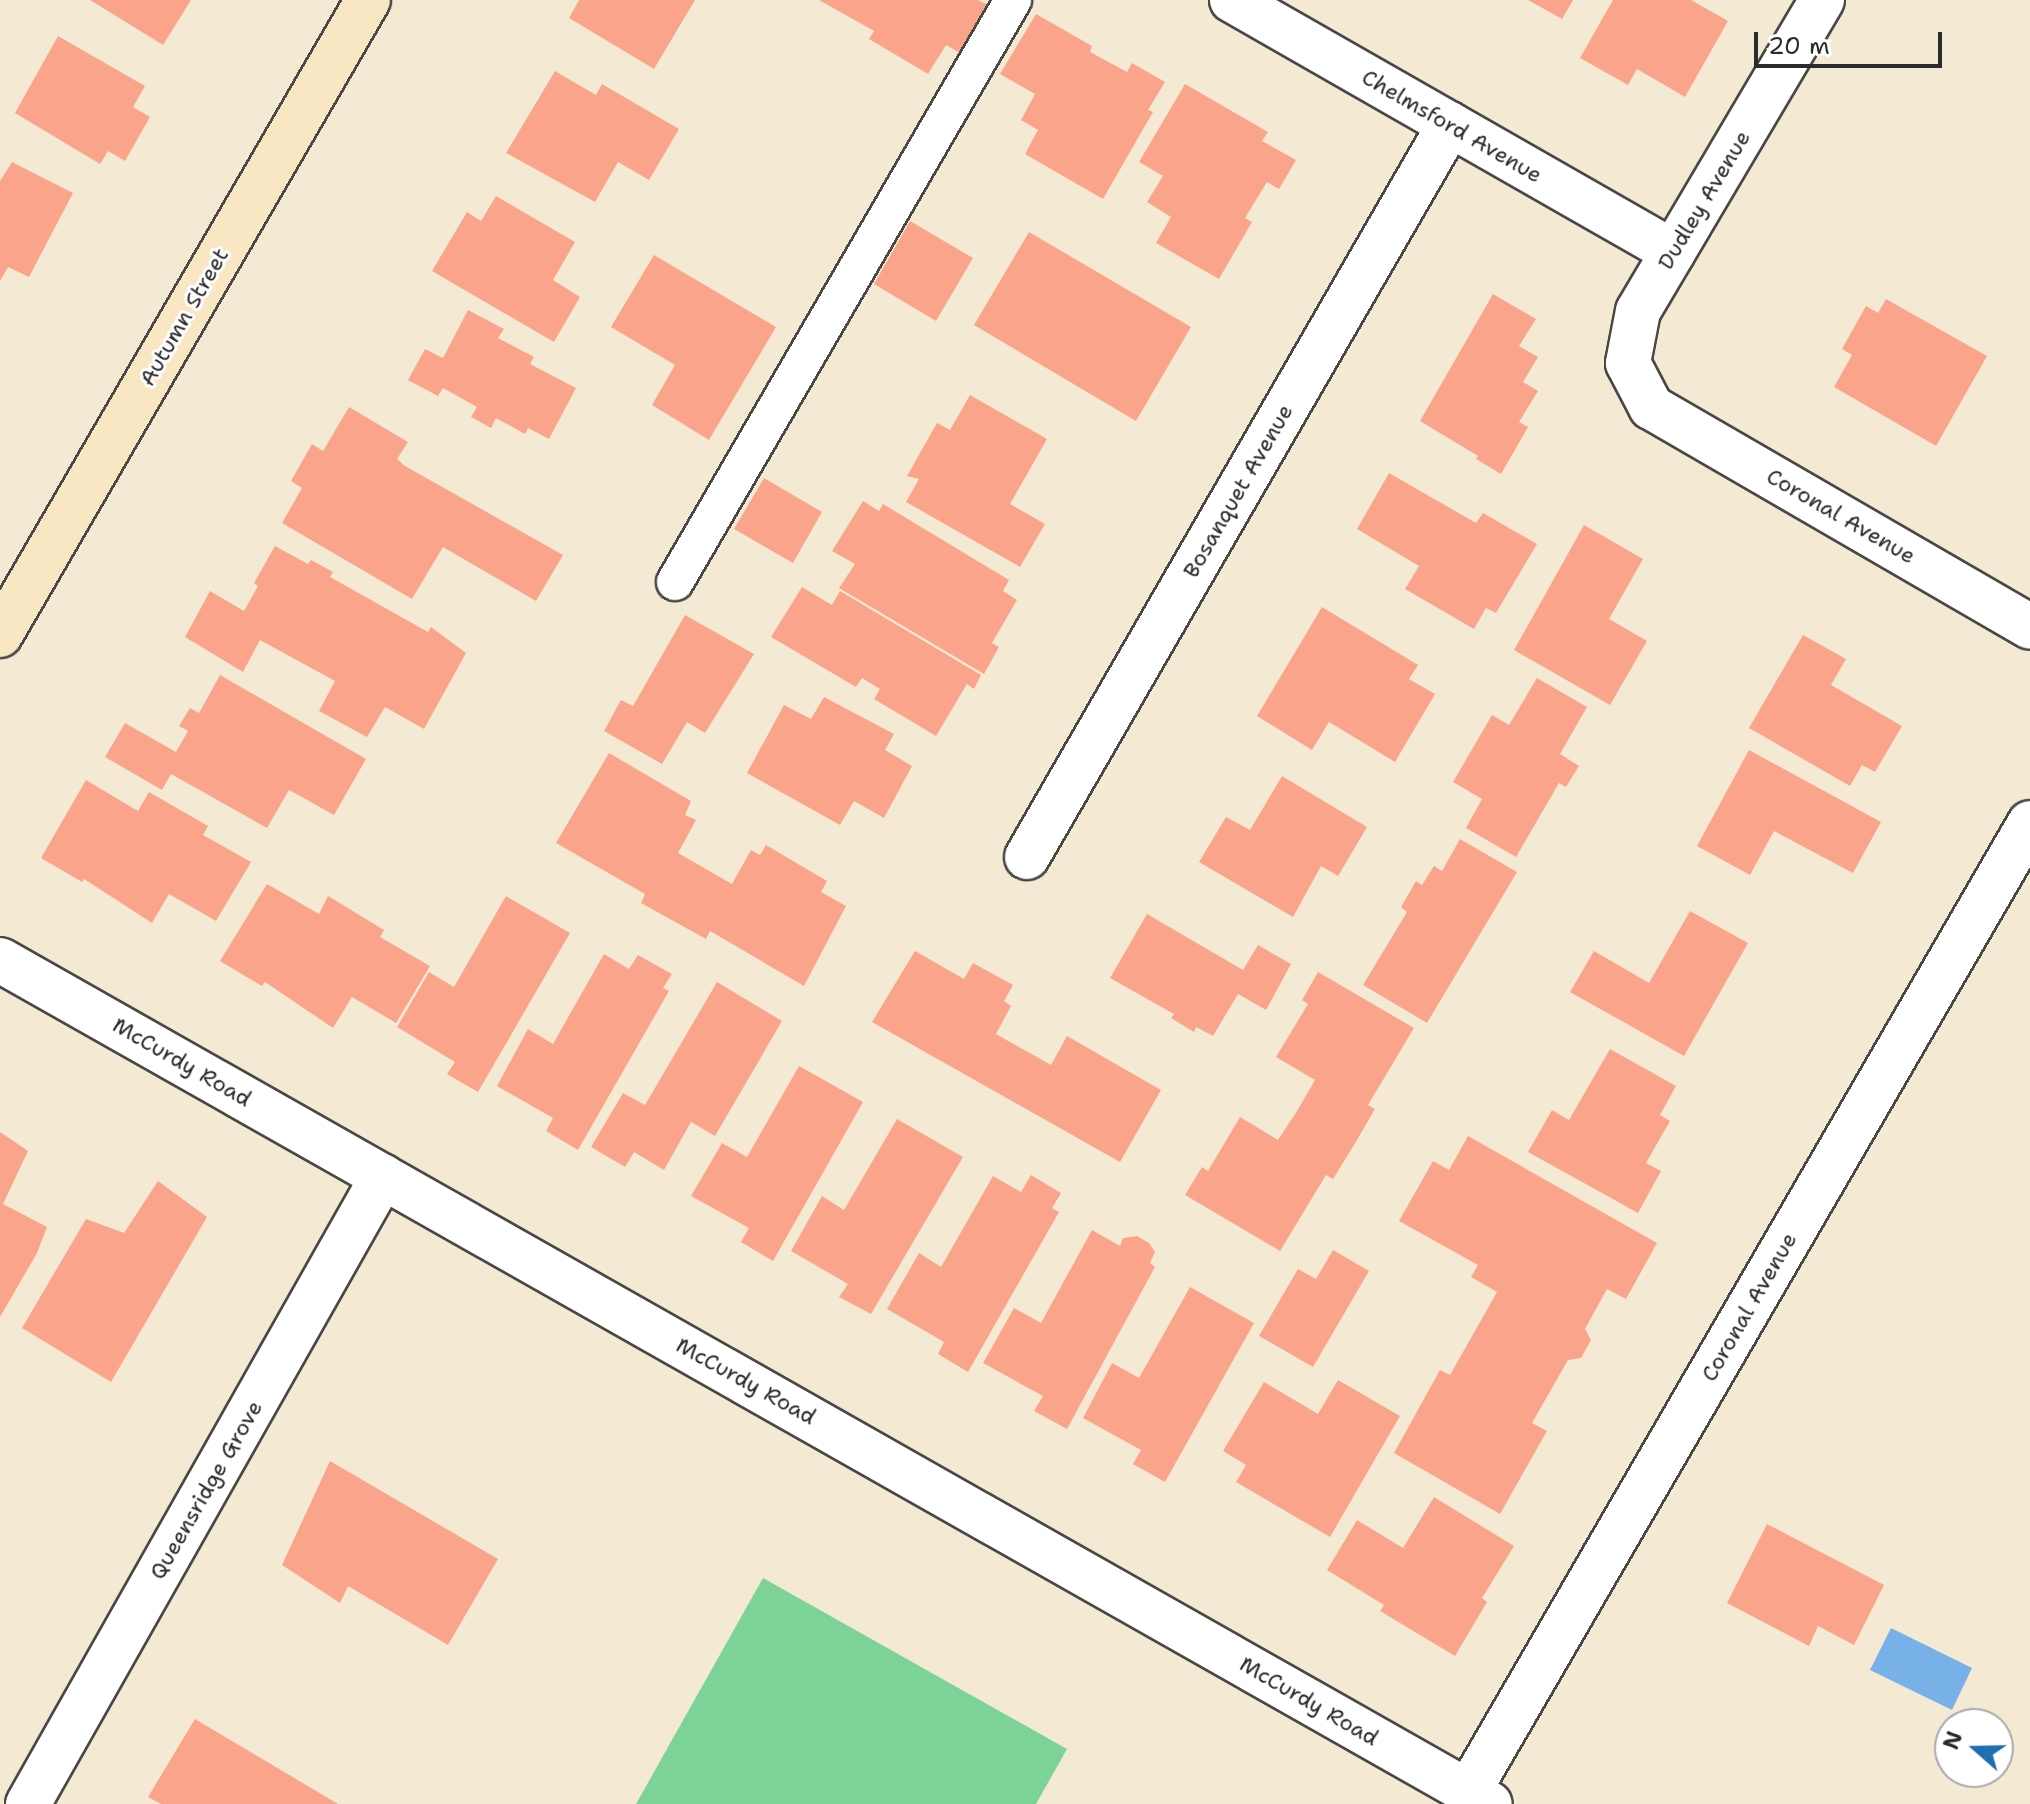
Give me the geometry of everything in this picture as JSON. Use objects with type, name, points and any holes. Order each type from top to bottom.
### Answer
[{"type":"street","name":"Autumn Street","points":[[0,635],[368,0]]},
{"type":"street","name":"Chelmsford Avenue","points":[[1232,0],[1673,252]]},
{"type":"street","name":"Dudley Avenue","points":[[1651,407],[1628,363],[1638,311],[1822,0]]},
{"type":"street","name":"Bosanquet Avenue","points":[[1027,857],[1450,124]]},
{"type":"street","name":"Coronal Avenue","points":[[1651,407],[2030,627]]},
{"type":"street","name":"Coronal Avenue","points":[[1479,1798],[2030,823]]},
{"type":"street","name":"McCurdy Road","points":[[0,960],[1479,1798]]},
{"type":"street","name":"Queensridge Grove","points":[[28,1804],[383,1176]]},
{"type":"lane","points":[[675,582],[1013,0]]},
{"type":"green space","points":[[763,1578],[1067,1749],[1036,1804],[636,1804]]},
{"type":"water","points":[[1891,1628],[1972,1668],[1953,1708],[1870,1670]]},
{"type":"building","points":[[90,0],[191,0],[163,45]]},
{"type":"building","points":[[579,0],[695,0],[654,69],[569,18]]},
{"type":"building","points":[[819,0],[978,0],[988,5],[960,53],[946,45],[928,74],[869,39],[874,31]]},
{"type":"building","points":[[1528,0],[1573,0],[1562,19]]},
{"type":"building","points":[[1613,0],[1691,0],[1728,21],[1685,97],[1637,69],[1628,85],[1580,58]]},
{"type":"building","points":[[1036,14],[1092,46],[1090,52],[1127,72],[1132,63],[1165,82],[1148,110],[1153,112],[1103,199],[1025,154],[1038,130],[1021,120],[1035,94],[1000,74]]},
{"type":"building","points":[[58,36],[145,86],[133,107],[150,117],[125,161],[108,151],[100,164],[15,113]]},
{"type":"building","points":[[555,71],[596,95],[602,84],[679,129],[649,180],[618,162],[595,202],[506,153]]},
{"type":"building","points":[[1185,84],[1268,132],[1262,141],[1296,160],[1279,189],[1267,182],[1245,218],[1252,222],[1219,279],[1156,243],[1171,217],[1147,202],[1163,176],[1139,162]]},
{"type":"building","points":[[12,162],[73,193],[29,277],[8,267],[0,281],[0,181]]},
{"type":"building","points":[[496,196],[575,242],[553,280],[580,297],[554,342],[432,271],[467,212],[481,221]]},
{"type":"building","points":[[910,221],[973,258],[936,321],[874,284]]},
{"type":"building","points":[[1029,232],[1191,327],[1136,421],[974,325]]},
{"type":"building","points":[[654,255],[776,327],[709,440],[652,405],[675,365],[611,327]]},
{"type":"building","points":[[1493,294],[1536,319],[1519,346],[1538,357],[1523,382],[1538,391],[1519,422],[1528,427],[1501,474],[1476,459],[1478,456],[1420,421]]},
{"type":"building","points":[[1886,299],[1987,356],[1936,446],[1834,387],[1852,355],[1842,349],[1866,306],[1878,313]]},
{"type":"building","points":[[468,310],[504,329],[498,338],[534,357],[530,364],[576,388],[549,439],[528,428],[525,434],[496,418],[491,428],[471,417],[477,407],[443,388],[438,396],[408,380],[425,349],[443,358]]},
{"type":"building","points":[[970,395],[1047,439],[1010,504],[1045,524],[1020,567],[906,502],[919,479],[907,476],[937,423],[950,430]]},
{"type":"building","points":[[349,407],[408,442],[397,459],[405,466],[563,555],[536,601],[443,547],[412,599],[282,523],[302,488],[291,481],[312,444],[323,451]]},
{"type":"building","points":[[1389,473],[1476,523],[1483,513],[1537,544],[1496,613],[1486,608],[1474,629],[1405,589],[1419,566],[1357,529]]},
{"type":"building","points":[[764,478],[822,512],[793,563],[734,529]]},
{"type":"building","points":[[863,501],[879,511],[883,504],[1009,580],[1003,591],[1017,600],[992,643],[999,647],[984,674],[839,588],[855,564],[832,551]]},
{"type":"building","points":[[1584,525],[1643,559],[1609,619],[1647,641],[1610,705],[1514,650]]},
{"type":"building","points":[[275,546],[308,564],[311,560],[333,572],[330,577],[428,632],[431,627],[466,653],[424,729],[385,707],[367,737],[319,711],[335,681],[260,640],[243,672],[185,637],[210,591],[244,611],[258,586],[254,583]]},
{"type":"building","points":[[802,587],[832,605],[840,591],[981,675],[974,689],[967,684],[936,736],[874,699],[880,689],[862,678],[856,687],[771,637]]},
{"type":"building","points":[[1322,607],[1418,665],[1409,679],[1435,694],[1395,762],[1329,722],[1312,750],[1257,716]]},
{"type":"building","points":[[685,615],[754,654],[705,733],[687,722],[662,764],[604,731],[621,700],[633,706]]},
{"type":"building","points":[[1803,635],[1846,659],[1831,685],[1902,726],[1875,772],[1862,765],[1850,786],[1749,728]]},
{"type":"building","points":[[220,675],[366,759],[334,815],[289,790],[267,828],[171,774],[162,790],[105,757],[125,723],[176,752],[188,731],[179,726],[190,708],[199,713]]},
{"type":"building","points":[[1537,678],[1587,707],[1560,754],[1579,766],[1566,787],[1559,783],[1516,857],[1466,828],[1482,799],[1453,782],[1492,715],[1509,725]]},
{"type":"building","points":[[824,697],[894,734],[885,750],[912,766],[884,818],[854,801],[840,825],[747,773],[784,705],[811,719]]},
{"type":"building","points":[[1749,750],[1881,822],[1853,873],[1774,831],[1750,875],[1697,846]]},
{"type":"building","points":[[609,753],[691,801],[685,815],[696,820],[678,853],[732,884],[751,850],[760,855],[766,845],[827,881],[821,892],[846,906],[804,986],[710,931],[706,939],[641,903],[645,894],[556,843]]},
{"type":"building","points":[[1282,776],[1367,827],[1338,876],[1321,866],[1293,917],[1199,862],[1226,817],[1250,830]]},
{"type":"building","points":[[86,780],[138,811],[149,792],[208,826],[203,835],[251,862],[216,921],[169,894],[152,923],[84,879],[82,882],[41,858]]},
{"type":"building","points":[[1460,839],[1517,872],[1427,1023],[1363,985],[1407,912],[1401,907],[1416,881],[1422,885],[1434,866],[1442,871]]},
{"type":"building","points":[[267,884],[319,914],[328,896],[384,930],[380,937],[430,966],[396,1023],[352,997],[333,1028],[265,982],[262,986],[220,961]]},
{"type":"building","points":[[506,896],[570,933],[478,1092],[447,1074],[455,1062],[397,1027],[429,972],[454,987]]},
{"type":"building","points":[[1690,911],[1748,943],[1684,1056],[1570,992],[1594,951],[1649,983]]},
{"type":"building","points":[[1147,914],[1243,970],[1258,945],[1291,964],[1266,1010],[1238,994],[1213,1036],[1196,1027],[1194,1032],[1171,1018],[1174,1014],[1110,978]]},
{"type":"building","points":[[915,951],[964,979],[973,963],[1013,985],[1004,1001],[1011,1006],[996,1034],[1051,1065],[1067,1036],[1161,1090],[1120,1162],[872,1022]]},
{"type":"building","points":[[604,954],[629,969],[638,955],[672,974],[663,988],[669,991],[578,1150],[546,1131],[553,1118],[497,1086],[528,1029],[553,1044]]},
{"type":"building","points":[[1318,972],[1414,1028],[1368,1105],[1375,1109],[1354,1145],[1333,1179],[1326,1175],[1280,1251],[1185,1195],[1202,1167],[1208,1171],[1240,1117],[1278,1140],[1297,1111],[1315,1080],[1276,1057],[1308,1004],[1302,1000]]},
{"type":"building","points":[[717,982],[782,1021],[715,1136],[691,1122],[664,1170],[634,1152],[625,1167],[591,1147],[623,1093],[645,1105]]},
{"type":"building","points":[[1610,1049],[1676,1086],[1660,1115],[1670,1121],[1646,1163],[1661,1171],[1638,1213],[1528,1152],[1552,1110],[1569,1120]]},
{"type":"building","points":[[799,1066],[863,1102],[773,1261],[741,1242],[749,1228],[691,1196],[722,1143],[747,1157]]},
{"type":"building","points":[[897,1119],[963,1157],[871,1314],[839,1297],[848,1284],[791,1251],[822,1196],[844,1210]]},
{"type":"building","points":[[0,1132],[28,1151],[3,1204],[47,1227],[37,1253],[0,1317]]},
{"type":"building","points":[[1468,1136],[1657,1243],[1626,1299],[1607,1289],[1585,1329],[1591,1340],[1581,1358],[1568,1360],[1532,1423],[1547,1431],[1500,1514],[1394,1453],[1440,1370],[1450,1375],[1497,1292],[1471,1277],[1478,1265],[1399,1221],[1433,1161],[1449,1170]]},
{"type":"building","points":[[1031,1175],[1061,1193],[1052,1208],[1059,1212],[968,1372],[938,1354],[944,1342],[887,1309],[919,1253],[941,1267],[993,1176],[1021,1192]]},
{"type":"building","points":[[158,1181],[207,1217],[111,1382],[22,1328],[86,1219],[124,1233]]},
{"type":"building","points":[[1092,1230],[1120,1246],[1123,1238],[1137,1236],[1149,1243],[1155,1252],[1150,1263],[1155,1267],[1067,1429],[1034,1411],[1043,1396],[983,1363],[1014,1308],[1041,1323]]},
{"type":"building","points":[[1333,1250],[1369,1271],[1313,1367],[1259,1336],[1298,1269],[1316,1279]]},
{"type":"building","points":[[1190,1287],[1254,1323],[1165,1482],[1133,1464],[1141,1450],[1083,1418],[1112,1363],[1139,1378]]},
{"type":"building","points":[[1338,1380],[1400,1416],[1330,1537],[1236,1482],[1246,1465],[1223,1451],[1264,1382],[1318,1414]]},
{"type":"building","points":[[330,1461],[498,1559],[448,1645],[348,1586],[340,1603],[282,1565]]},
{"type":"building","points":[[1434,1497],[1514,1546],[1482,1598],[1487,1602],[1455,1656],[1380,1611],[1384,1605],[1327,1570],[1357,1520],[1403,1548]]},
{"type":"building","points":[[1767,1524],[1884,1585],[1854,1645],[1818,1626],[1809,1646],[1727,1603]]},
{"type":"building","points":[[195,1719],[338,1804],[161,1804],[148,1797]]}]
